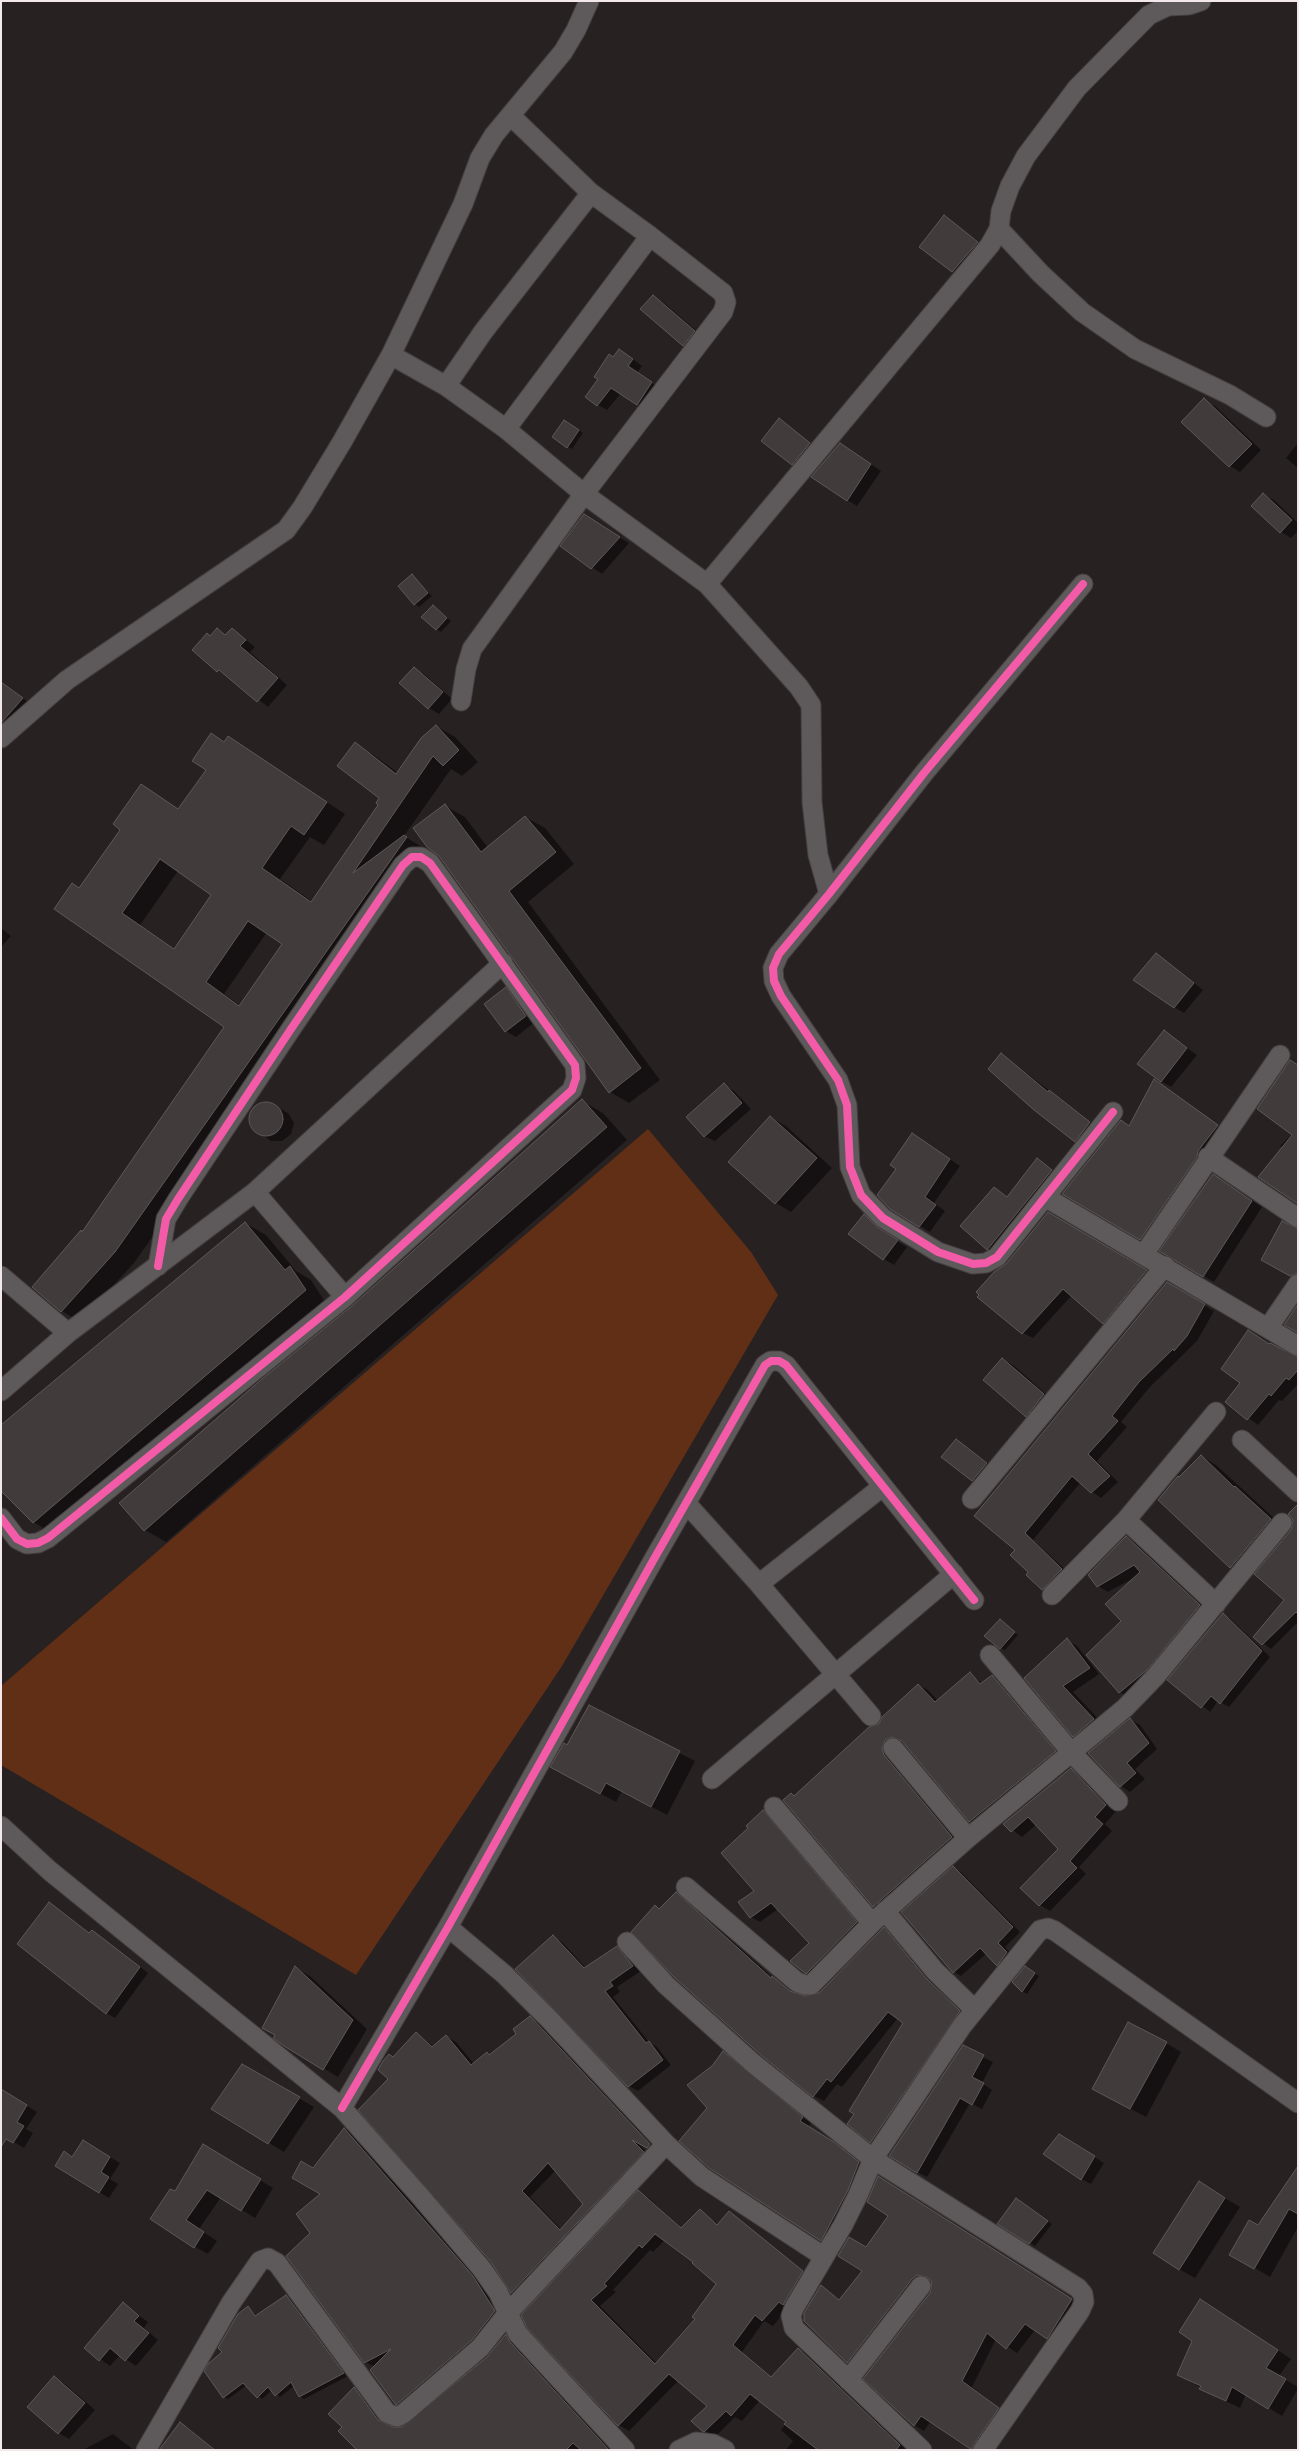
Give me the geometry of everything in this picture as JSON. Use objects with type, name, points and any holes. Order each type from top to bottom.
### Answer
[{"type":"street","points":[[2,736],[67,680],[286,530],[302,508],[337,450],[391,355],[463,204],[480,158],[494,135],[512,116],[526,95],[563,52],[576,30],[589,1]]},
{"type":"street","points":[[707,584],[990,245],[998,230],[1010,186],[1026,156],[1077,88],[1149,15],[1168,6],[1189,5],[1201,1]]},
{"type":"street","points":[[461,701],[466,668],[472,649],[584,494],[723,312],[726,302],[723,293],[650,236],[591,194],[512,116]]},
{"type":"street","points":[[446,386],[483,332],[591,194]]},
{"type":"street","points":[[998,230],[1082,312],[1135,349],[1230,395],[1266,417]]},
{"type":"street","points":[[506,429],[650,236]]},
{"type":"street","points":[[391,355],[446,386],[506,429],[584,494],[707,584],[799,687],[811,705],[812,802],[818,855],[829,894]]},
{"type":"street","points":[[1083,584],[924,773],[829,894],[779,954],[773,968],[774,981],[781,996],[838,1080],[847,1105],[850,1167],[861,1196],[884,1218],[938,1252],[973,1264],[986,1263],[997,1257],[1113,1112]]},
{"type":"street","points":[[1,1518],[17,1538],[27,1544],[38,1543],[48,1538],[346,1297],[572,1090],[576,1078],[575,1065],[430,863],[421,857],[412,856],[403,865],[178,1198],[166,1219],[158,1266]]},
{"type":"street","points":[[1,1391],[68,1333],[255,1192],[503,963]]},
{"type":"street","points":[[1144,1254],[1208,1157],[1280,1054]]},
{"type":"street","points":[[1208,1157],[1298,1218]]},
{"type":"street","points":[[255,1192],[346,1297]]},
{"type":"street","points":[[1046,1197],[1298,1346]]},
{"type":"street","points":[[972,1499],[1165,1266]]},
{"type":"street","points":[[1,1276],[68,1333]]},
{"type":"street","points":[[1268,1328],[1298,1284]]},
{"type":"street","points":[[342,2108],[448,1927],[765,1365],[771,1361],[779,1361],[786,1365],[974,1600]]},
{"type":"street","points":[[1052,1595],[1126,1520],[1216,1412]]},
{"type":"street","points":[[1242,1440],[1298,1492]]},
{"type":"street","points":[[759,1584],[882,1486]]},
{"type":"street","points":[[686,1503],[759,1584],[871,1716]]},
{"type":"street","points":[[1126,1520],[1216,1604]]},
{"type":"street","points":[[686,1887],[797,1982],[811,1985],[834,1959],[878,1917],[968,1838],[1125,1708],[1155,1676],[1282,1523]]},
{"type":"street","points":[[712,1780],[837,1676],[954,1574]]},
{"type":"street","points":[[990,1656],[1072,1753],[1118,1801]]},
{"type":"street","points":[[892,1748],[968,1838]]},
{"type":"street","points":[[774,1807],[878,1917],[975,2010]]},
{"type":"street","points":[[1,1826],[50,1871],[342,2108],[482,2269],[498,2292],[518,2334],[625,2450]]},
{"type":"street","points":[[448,1927],[505,1975],[549,2018],[666,2144],[702,2177],[823,2256]]},
{"type":"street","points":[[922,2450],[794,2328],[791,2316],[823,2256],[843,2225],[858,2196],[873,2159],[975,2010],[1040,1930],[1048,1928],[1298,2103]]},
{"type":"street","points":[[627,1942],[666,1985],[754,2064],[873,2159],[1078,2288],[1083,2294],[1084,2302],[1080,2311],[982,2450]]},
{"type":"street","points":[[146,2450],[231,2303],[260,2261],[268,2258],[277,2263],[388,2413],[396,2417],[404,2413],[480,2348],[508,2313],[666,2144]]},
{"type":"street","points":[[848,2380],[921,2286]]},
{"type":"street","points":[[679,2450],[696,2442],[713,2444],[725,2450]]},
{"type":"shaded area","points":[[648,1129],[751,1252],[778,1295],[562,1666],[356,1975],[1,1765],[1,1686]]},
{"type":"building","points":[[944,215],[978,242],[952,272],[919,247]]},
{"type":"building","points":[[653,295],[695,331],[683,346],[640,309]]},
{"type":"building","points":[[619,349],[633,359],[628,366],[652,382],[637,405],[611,388],[597,406],[585,397],[598,379],[594,377],[609,354],[613,357]]},
{"type":"building","points":[[1204,398],[1252,444],[1229,467],[1181,422]]},
{"type":"building","points":[[779,418],[810,443],[792,465],[761,441]]},
{"type":"building","points":[[564,420],[579,430],[567,448],[552,437]]},
{"type":"building","points":[[840,443],[871,464],[847,501],[811,477]]},
{"type":"building","points":[[1263,493],[1292,520],[1280,533],[1251,506]]},
{"type":"building","points":[[584,514],[620,537],[591,569],[560,546]]},
{"type":"building","points":[[412,574],[428,593],[414,605],[398,586]]},
{"type":"building","points":[[433,605],[447,618],[436,630],[421,617]]},
{"type":"building","points":[[217,628],[225,635],[232,628],[246,640],[240,646],[278,678],[257,702],[219,670],[217,672],[192,650],[207,633],[210,636]]},
{"type":"building","points":[[414,667],[443,692],[428,709],[399,683]]},
{"type":"building","points":[[1,682],[23,698],[1,723]]},
{"type":"building","points":[[436,725],[459,750],[443,766],[433,756],[353,873],[404,835],[407,837],[115,1252],[61,1312],[32,1287],[81,1230],[82,1232],[224,1027],[54,909],[72,883],[79,888],[120,830],[113,824],[141,784],[178,809],[206,770],[192,761],[211,733],[224,742],[228,736],[327,802],[304,835],[291,826],[262,868],[311,902],[378,805],[376,803],[379,798],[337,766],[355,742],[396,774],[421,738]],"holes":[[[160,859],[211,895],[174,949],[122,913]],[[248,921],[282,944],[239,1006],[206,982]]]},
{"type":"building","points":[[445,804],[481,852],[525,816],[556,852],[509,891],[641,1068],[609,1093],[439,856],[427,847],[413,828]]},
{"type":"building","points":[[1156,953],[1194,983],[1174,1008],[1133,980]]},
{"type":"building","points":[[506,987],[526,1016],[505,1032],[484,1004]]},
{"type":"building","points":[[1164,1030],[1187,1048],[1161,1082],[1137,1064]]},
{"type":"building","points":[[1001,1053],[1048,1092],[1049,1090],[1090,1122],[1075,1142],[1034,1110],[988,1069]]},
{"type":"building","points":[[1290,1060],[1298,1065],[1298,1204],[1258,1177],[1292,1135],[1257,1109]]},
{"type":"building","points":[[1154,1079],[1218,1125],[1198,1151],[1197,1157],[1140,1240],[1062,1194],[1121,1120],[1129,1126]]},
{"type":"building","points":[[724,1083],[742,1103],[704,1137],[686,1117]]},
{"type":"building","points":[[582,1099],[607,1127],[144,1531],[119,1503],[262,1379],[353,1305]]},
{"type":"building","points":[[266,1102],[273,1103],[278,1107],[282,1112],[282,1126],[278,1131],[273,1135],[266,1136],[259,1135],[254,1131],[250,1126],[249,1119],[250,1112],[254,1107],[259,1103]]},
{"type":"building","points":[[770,1116],[817,1158],[775,1204],[728,1162]]},
{"type":"building","points":[[912,1133],[950,1159],[925,1197],[936,1205],[919,1227],[890,1209],[877,1195],[896,1169],[890,1165]]},
{"type":"building","points":[[1037,1158],[1052,1170],[987,1250],[960,1226],[994,1187],[1007,1197]]},
{"type":"building","points":[[1213,1174],[1252,1201],[1203,1277],[1159,1251]]},
{"type":"building","points":[[1048,1212],[1147,1270],[1103,1324],[1063,1289],[1022,1334],[977,1297],[979,1295],[976,1292],[994,1272],[1006,1264]]},
{"type":"building","points":[[864,1214],[877,1227],[898,1240],[883,1260],[848,1234]]},
{"type":"building","points":[[1282,1221],[1298,1229],[1298,1273],[1290,1276],[1261,1260]]},
{"type":"building","points":[[245,1222],[285,1270],[290,1266],[306,1290],[33,1523],[1,1491],[1,1425]]},
{"type":"building","points":[[1167,1282],[1205,1304],[1187,1336],[1174,1351],[1173,1349],[1139,1382],[1112,1416],[1118,1421],[1088,1454],[1110,1476],[1091,1493],[1072,1476],[1025,1533],[1062,1569],[1042,1590],[1026,1575],[1028,1572],[1010,1555],[1015,1550],[974,1516]]},
{"type":"building","points":[[1298,1304],[1298,1333],[1284,1325]]},
{"type":"building","points":[[1248,1330],[1269,1344],[1298,1357],[1298,1370],[1289,1380],[1286,1378],[1271,1396],[1269,1394],[1247,1420],[1225,1402],[1240,1383],[1221,1369]]},
{"type":"building","points":[[1002,1358],[1044,1394],[1026,1417],[983,1380]]},
{"type":"building","points":[[956,1439],[987,1463],[972,1481],[941,1457]]},
{"type":"building","points":[[1201,1455],[1271,1519],[1230,1568],[1158,1500],[1178,1476]]},
{"type":"building","points":[[1298,1504],[1298,1614],[1296,1612],[1262,1645],[1253,1637],[1284,1600],[1254,1574],[1291,1530],[1293,1520],[1288,1514]]},
{"type":"building","points":[[1126,1536],[1200,1605],[1147,1670],[1119,1693],[1086,1655],[1121,1621],[1105,1604],[1140,1572],[1134,1565],[1097,1587],[1088,1575]]},
{"type":"building","points":[[1223,1613],[1262,1651],[1220,1704],[1211,1696],[1201,1708],[1167,1680]]},
{"type":"building","points":[[1000,1619],[1015,1632],[1000,1649],[984,1636]]},
{"type":"building","points":[[1067,1638],[1090,1668],[1063,1686],[1094,1719],[1073,1737],[1024,1678]]},
{"type":"building","points":[[970,1672],[980,1684],[992,1675],[1056,1751],[969,1822],[902,1741],[892,1737],[885,1740],[882,1749],[884,1755],[952,1837],[873,1907],[783,1800],[791,1793],[794,1796],[869,1727],[879,1724],[882,1717],[918,1684],[935,1702]]},
{"type":"building","points":[[589,1705],[680,1751],[651,1807],[606,1783],[600,1794],[550,1767],[564,1743],[567,1745]]},
{"type":"building","points":[[1130,1718],[1149,1743],[1127,1763],[1136,1773],[1120,1787],[1088,1753]]},
{"type":"building","points":[[1071,1768],[1106,1805],[1095,1817],[1103,1824],[1070,1861],[1077,1868],[1039,1906],[1020,1888],[1058,1849],[1028,1817],[1011,1832],[1003,1824]]},
{"type":"building","points":[[763,1810],[857,1922],[806,1974],[790,1961],[809,1943],[771,1903],[750,1918],[738,1902],[754,1891],[721,1853],[748,1828],[746,1826]]},
{"type":"building","points":[[953,1866],[1013,1927],[998,1943],[1007,1952],[997,1966],[980,1948],[953,1973],[901,1912]]},
{"type":"building","points":[[676,1892],[771,1978],[772,1976],[790,1991],[805,1996],[819,1993],[884,1927],[926,1978],[960,2011],[870,2143],[847,2124],[854,2114],[849,2111],[903,2023],[888,2012],[831,2082],[827,2079],[813,2097],[761,2055],[674,1977],[631,1932],[655,1905],[659,1909]]},
{"type":"building","points":[[49,1902],[89,1933],[92,1930],[140,1967],[106,2014],[17,1944]]},
{"type":"building","points":[[553,1935],[584,1968],[617,1946],[633,1966],[610,1982],[613,1986],[605,1991],[646,2043],[649,2041],[663,2060],[628,2087],[515,1969]]},
{"type":"building","points":[[295,1966],[353,2020],[323,2070],[284,2046],[273,2038],[275,2035],[262,2028]]},
{"type":"building","points":[[1025,1966],[1035,1973],[1022,1992],[1012,1982]]},
{"type":"building","points":[[530,2016],[650,2144],[647,2148],[632,2140],[644,2152],[511,2293],[491,2262],[358,2110],[388,2079],[378,2070],[383,2061],[389,2054],[393,2057],[416,2032],[432,2047],[446,2035],[471,2065],[487,2052],[489,2055],[516,2034],[513,2029]],"holes":[[[548,2163],[583,2204],[560,2230],[522,2191]]]},
{"type":"building","points":[[1128,2022],[1167,2042],[1130,2109],[1092,2089]]},
{"type":"building","points":[[963,2045],[984,2055],[972,2077],[984,2083],[972,2105],[960,2098],[917,2173],[889,2156]]},
{"type":"building","points":[[723,2051],[803,2117],[800,2121],[834,2142],[859,2162],[848,2190],[821,2241],[709,2168],[679,2141],[707,2108],[687,2085],[712,2066]]},
{"type":"building","points":[[242,2064],[300,2097],[268,2144],[211,2109]]},
{"type":"building","points":[[1,2089],[27,2105],[17,2122],[24,2126],[13,2143],[6,2139],[1,2147]]},
{"type":"building","points":[[344,2128],[473,2276],[495,2311],[472,2340],[396,2405],[370,2370],[391,2349],[364,2363],[286,2256],[310,2233],[296,2214],[320,2194],[292,2178],[301,2161],[313,2168]]},
{"type":"building","points":[[1059,2134],[1095,2156],[1081,2180],[1043,2154]]},
{"type":"building","points":[[83,2140],[110,2157],[101,2172],[109,2177],[99,2193],[55,2166],[64,2151],[72,2157]]},
{"type":"building","points":[[203,2144],[261,2179],[241,2211],[207,2190],[186,2220],[204,2232],[194,2248],[150,2219],[170,2189],[175,2191]]},
{"type":"building","points":[[1298,2166],[1298,2214],[1289,2209],[1254,2269],[1229,2255],[1249,2220],[1258,2225]]},
{"type":"building","points":[[878,2176],[1072,2299],[1047,2339],[1025,2324],[1006,2349],[987,2333],[962,2381],[999,2408],[974,2444],[972,2450],[921,2416],[914,2426],[863,2379],[930,2293],[932,2282],[927,2277],[917,2275],[912,2279],[847,2363],[804,2321],[804,2313],[821,2285],[839,2300],[862,2271],[838,2256],[849,2237],[866,2247],[888,2216],[867,2202]]},
{"type":"building","points":[[1199,2181],[1225,2198],[1179,2270],[1153,2253]]},
{"type":"building","points":[[638,2190],[681,2228],[700,2209],[717,2225],[729,2211],[803,2271],[783,2305],[779,2302],[762,2321],[755,2315],[733,2345],[771,2377],[798,2348],[900,2445],[896,2450],[818,2450],[784,2424],[786,2422],[750,2394],[731,2416],[726,2411],[704,2432],[691,2421],[707,2406],[669,2374],[618,2426],[527,2328],[521,2315]],"holes":[[[655,2234],[693,2262],[716,2284],[692,2317],[695,2319],[655,2364],[591,2300],[607,2286],[604,2284],[639,2245],[642,2248]]]},
{"type":"building","points":[[1016,2198],[1048,2221],[1029,2244],[997,2224]]},
{"type":"building","points":[[286,2295],[344,2373],[299,2397],[291,2382],[275,2396],[268,2387],[257,2398],[243,2383],[223,2398],[204,2371],[208,2364],[222,2352],[218,2348],[238,2314],[248,2306],[255,2316]]},
{"type":"building","points":[[1200,2299],[1278,2350],[1266,2368],[1286,2379],[1268,2409],[1232,2387],[1226,2401],[1199,2389],[1201,2386],[1177,2375],[1192,2341],[1179,2332]]},
{"type":"building","points":[[123,2302],[139,2316],[134,2321],[149,2333],[125,2361],[110,2348],[99,2361],[84,2348]]},
{"type":"building","points":[[506,2334],[510,2342],[609,2450],[581,2450],[573,2443],[566,2450],[357,2450],[338,2431],[342,2427],[328,2414],[354,2387],[378,2420],[393,2427],[402,2427],[487,2357]]},
{"type":"building","points":[[54,2376],[85,2403],[58,2434],[27,2407]]},
{"type":"building","points":[[180,2422],[215,2450],[159,2450]]},
{"type":"cycle path","points":[[1083,584],[924,773],[829,894],[779,954],[773,968],[774,981],[781,996],[838,1080],[847,1105],[850,1167],[861,1195],[883,1218],[938,1252],[973,1264],[986,1263],[997,1257],[1113,1112]]},
{"type":"cycle path","points":[[1,1518],[17,1539],[27,1544],[38,1543],[48,1538],[345,1297],[572,1090],[576,1078],[575,1065],[430,863],[421,857],[412,857],[403,865],[178,1199],[166,1219],[158,1266]]},
{"type":"cycle path","points":[[342,2108],[448,1927],[765,1365],[771,1361],[779,1361],[786,1365],[974,1600]]}]
